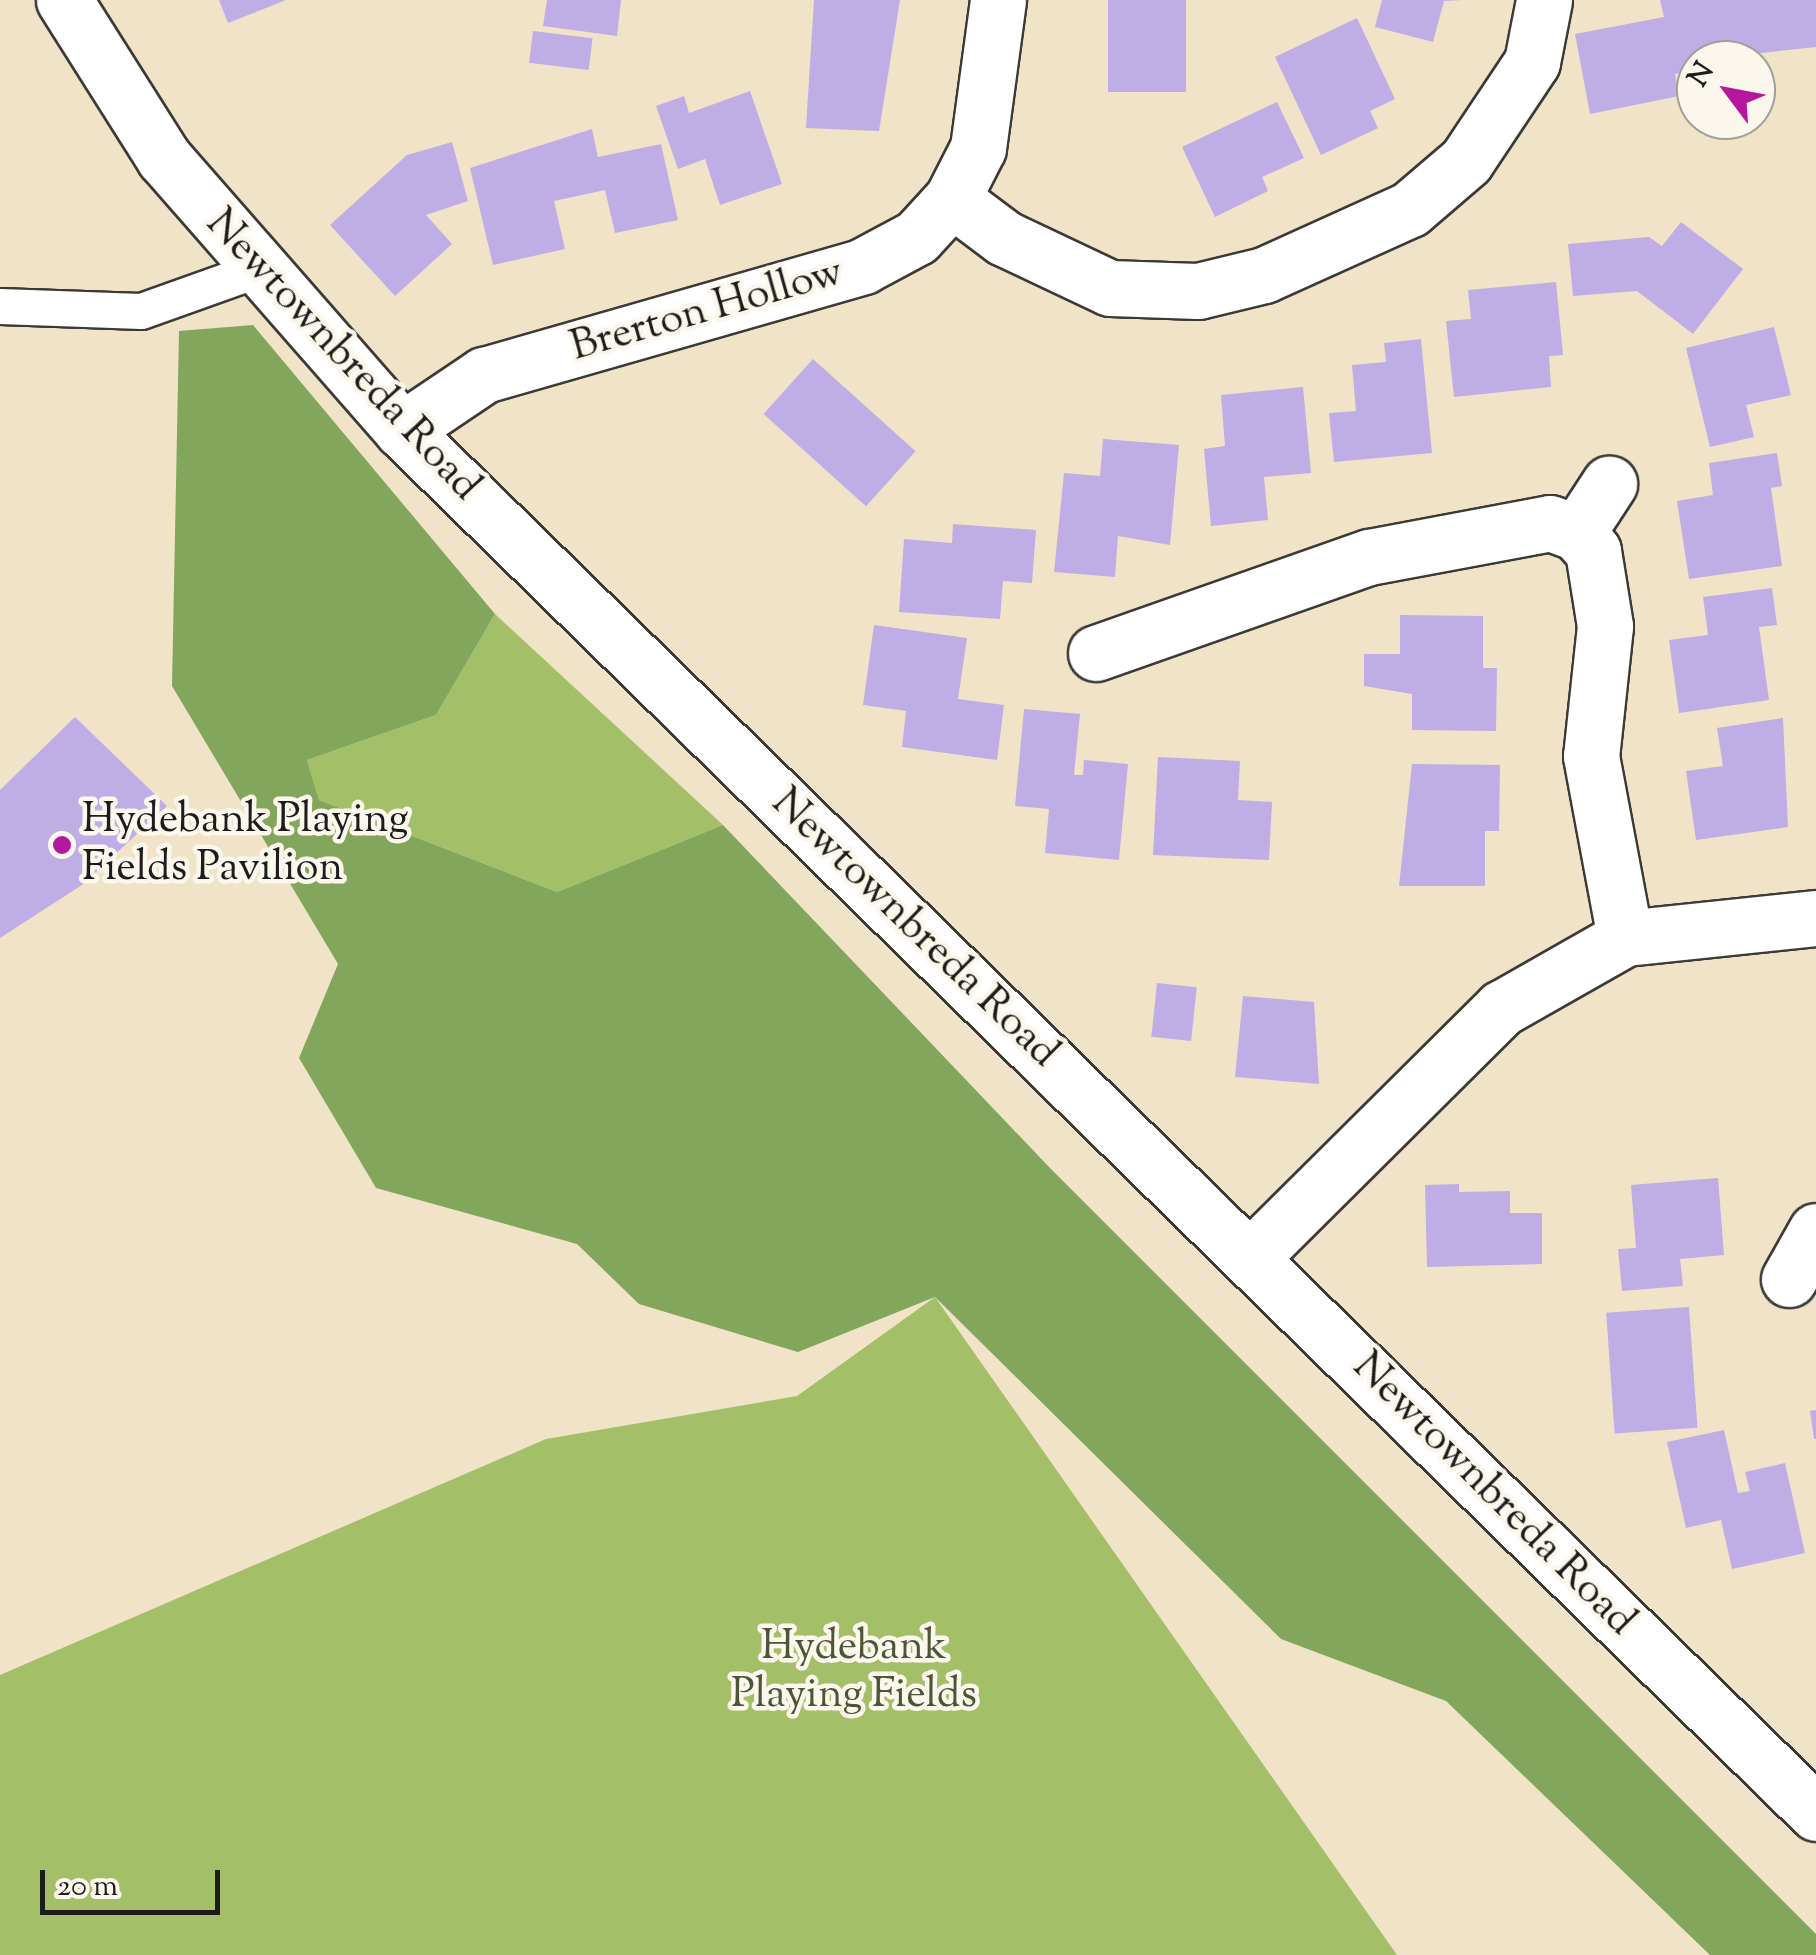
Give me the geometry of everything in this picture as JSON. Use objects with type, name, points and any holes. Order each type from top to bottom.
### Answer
[{"type":"street","name":"Newtownbreda Road","points":[[64,0],[164,158],[256,270],[402,430],[1252,1256],[1816,1813]]},
{"type":"street","name":"Brerton Hollow","points":[[402,430],[484,375],[863,266],[916,237],[952,199],[978,148],[998,0]]},
{"type":"street","points":[[952,199],[1004,238],[1110,288],[1198,291],[1264,275],[1410,209],[1466,161],[1506,113],[1532,62],[1544,0]]},
{"type":"street","points":[[1578,533],[1609,484]]},
{"type":"street","points":[[1096,653],[1369,557],[1550,523],[1578,533],[1592,551],[1605,626],[1592,756],[1626,938]]},
{"type":"street","points":[[1252,1256],[1502,1008],[1626,938],[1816,918]]},
{"type":"street","points":[[1788,1279],[1816,1230]]},
{"type":"lane","points":[[0,306],[141,310],[256,270]]},
{"type":"green space","points":[[253,325],[495,614],[436,715],[307,760],[319,800],[557,892],[723,825],[1050,1168],[1816,1934],[1816,1955],[1710,1955],[1446,1701],[1281,1639],[935,1297],[798,1352],[639,1304],[577,1244],[376,1188],[299,1058],[338,964],[172,686],[179,331]]},
{"type":"green space","points":[[495,614],[723,825],[557,892],[319,800],[307,760],[436,715]]},
{"type":"green space","name":"Hydebank Playing Fields","points":[[935,1297],[1397,1955],[0,1955],[0,1675],[546,1439],[797,1396]]},
{"type":"building","points":[[219,0],[286,0],[228,23]]},
{"type":"building","points":[[547,0],[621,0],[617,36],[543,26]]},
{"type":"building","points":[[814,0],[900,0],[879,131],[806,128]]},
{"type":"building","points":[[1108,0],[1186,0],[1186,92],[1108,92]]},
{"type":"building","points":[[1382,0],[1462,0],[1444,1],[1433,42],[1375,27]]},
{"type":"building","points":[[1660,0],[1816,0],[1816,47],[1776,51],[1776,40],[1676,40],[1676,97],[1590,114],[1575,34],[1664,17]]},
{"type":"building","points":[[1357,18],[1395,99],[1370,111],[1378,128],[1321,155],[1275,57]]},
{"type":"building","points":[[533,31],[593,38],[589,70],[529,63]]},
{"type":"building","points":[[750,91],[782,184],[720,205],[705,159],[678,169],[656,106],[684,96],[689,113]]},
{"type":"building","points":[[1277,102],[1304,158],[1262,177],[1268,191],[1215,217],[1182,147]]},
{"type":"building","points":[[592,129],[598,157],[661,144],[678,220],[615,233],[605,190],[554,201],[565,249],[493,265],[470,168]]},
{"type":"building","points":[[452,142],[468,201],[426,215],[452,244],[395,296],[330,225],[407,155]]},
{"type":"building","points":[[1681,222],[1743,269],[1693,334],[1637,291],[1573,296],[1568,244],[1649,237],[1662,246]]},
{"type":"building","points":[[1556,282],[1563,355],[1549,356],[1551,387],[1454,397],[1446,321],[1471,319],[1468,290]]},
{"type":"building","points":[[1774,327],[1791,395],[1746,405],[1754,437],[1710,447],[1686,348]]},
{"type":"building","points":[[1421,339],[1432,453],[1334,462],[1329,413],[1356,411],[1352,365],[1386,362],[1384,343]]},
{"type":"building","points":[[813,359],[916,451],[866,506],[763,414]]},
{"type":"building","points":[[1303,387],[1311,473],[1264,477],[1268,520],[1211,526],[1204,449],[1225,446],[1221,395]]},
{"type":"building","points":[[1103,439],[1179,445],[1170,545],[1118,536],[1115,577],[1054,572],[1064,473],[1100,476]]},
{"type":"building","points":[[1777,453],[1782,486],[1771,488],[1782,566],[1689,579],[1677,501],[1713,495],[1709,463]]},
{"type":"building","points":[[953,524],[1036,530],[1032,583],[1003,581],[1000,619],[899,612],[904,539],[952,543]]},
{"type":"building","points":[[1772,588],[1777,625],[1759,627],[1769,700],[1679,713],[1669,640],[1708,635],[1703,597]]},
{"type":"building","points":[[1400,615],[1483,616],[1483,668],[1497,668],[1496,731],[1412,730],[1412,694],[1364,686],[1364,654],[1400,654]]},
{"type":"building","points":[[874,625],[967,638],[958,699],[1004,705],[997,760],[902,747],[906,711],[863,705]]},
{"type":"building","points":[[1024,709],[1080,714],[1074,775],[1083,775],[1084,760],[1128,764],[1119,860],[1045,853],[1049,809],[1015,806]]},
{"type":"building","name":"Hydebank Playing Fields Pavilion","points":[[75,717],[167,806],[82,885],[0,938],[0,790]]},
{"type":"building","points":[[1783,718],[1788,827],[1696,840],[1686,771],[1723,766],[1717,728]]},
{"type":"building","points":[[1158,757],[1240,761],[1238,800],[1272,802],[1269,860],[1153,855]]},
{"type":"building","points":[[1412,764],[1500,765],[1499,831],[1485,831],[1485,886],[1399,886]]},
{"type":"building","points":[[1157,983],[1197,987],[1191,1041],[1151,1037]]},
{"type":"building","points":[[1243,996],[1314,1002],[1319,1084],[1235,1077]]},
{"type":"building","points":[[1718,1178],[1724,1255],[1680,1259],[1683,1286],[1622,1291],[1618,1249],[1636,1248],[1631,1185]]},
{"type":"building","points":[[1459,1184],[1459,1192],[1510,1191],[1510,1213],[1542,1213],[1542,1264],[1427,1267],[1425,1185]]},
{"type":"building","points":[[1689,1307],[1697,1428],[1615,1433],[1606,1313]]},
{"type":"building","points":[[1816,1410],[1816,1439],[1814,1439],[1810,1411]]},
{"type":"building","points":[[1724,1430],[1738,1493],[1750,1491],[1745,1472],[1785,1463],[1805,1553],[1732,1569],[1721,1520],[1686,1528],[1667,1442]]},
{"type":"place","name":"Hydebank Playing Fields Pavilion","points":[[62,845]]}]
